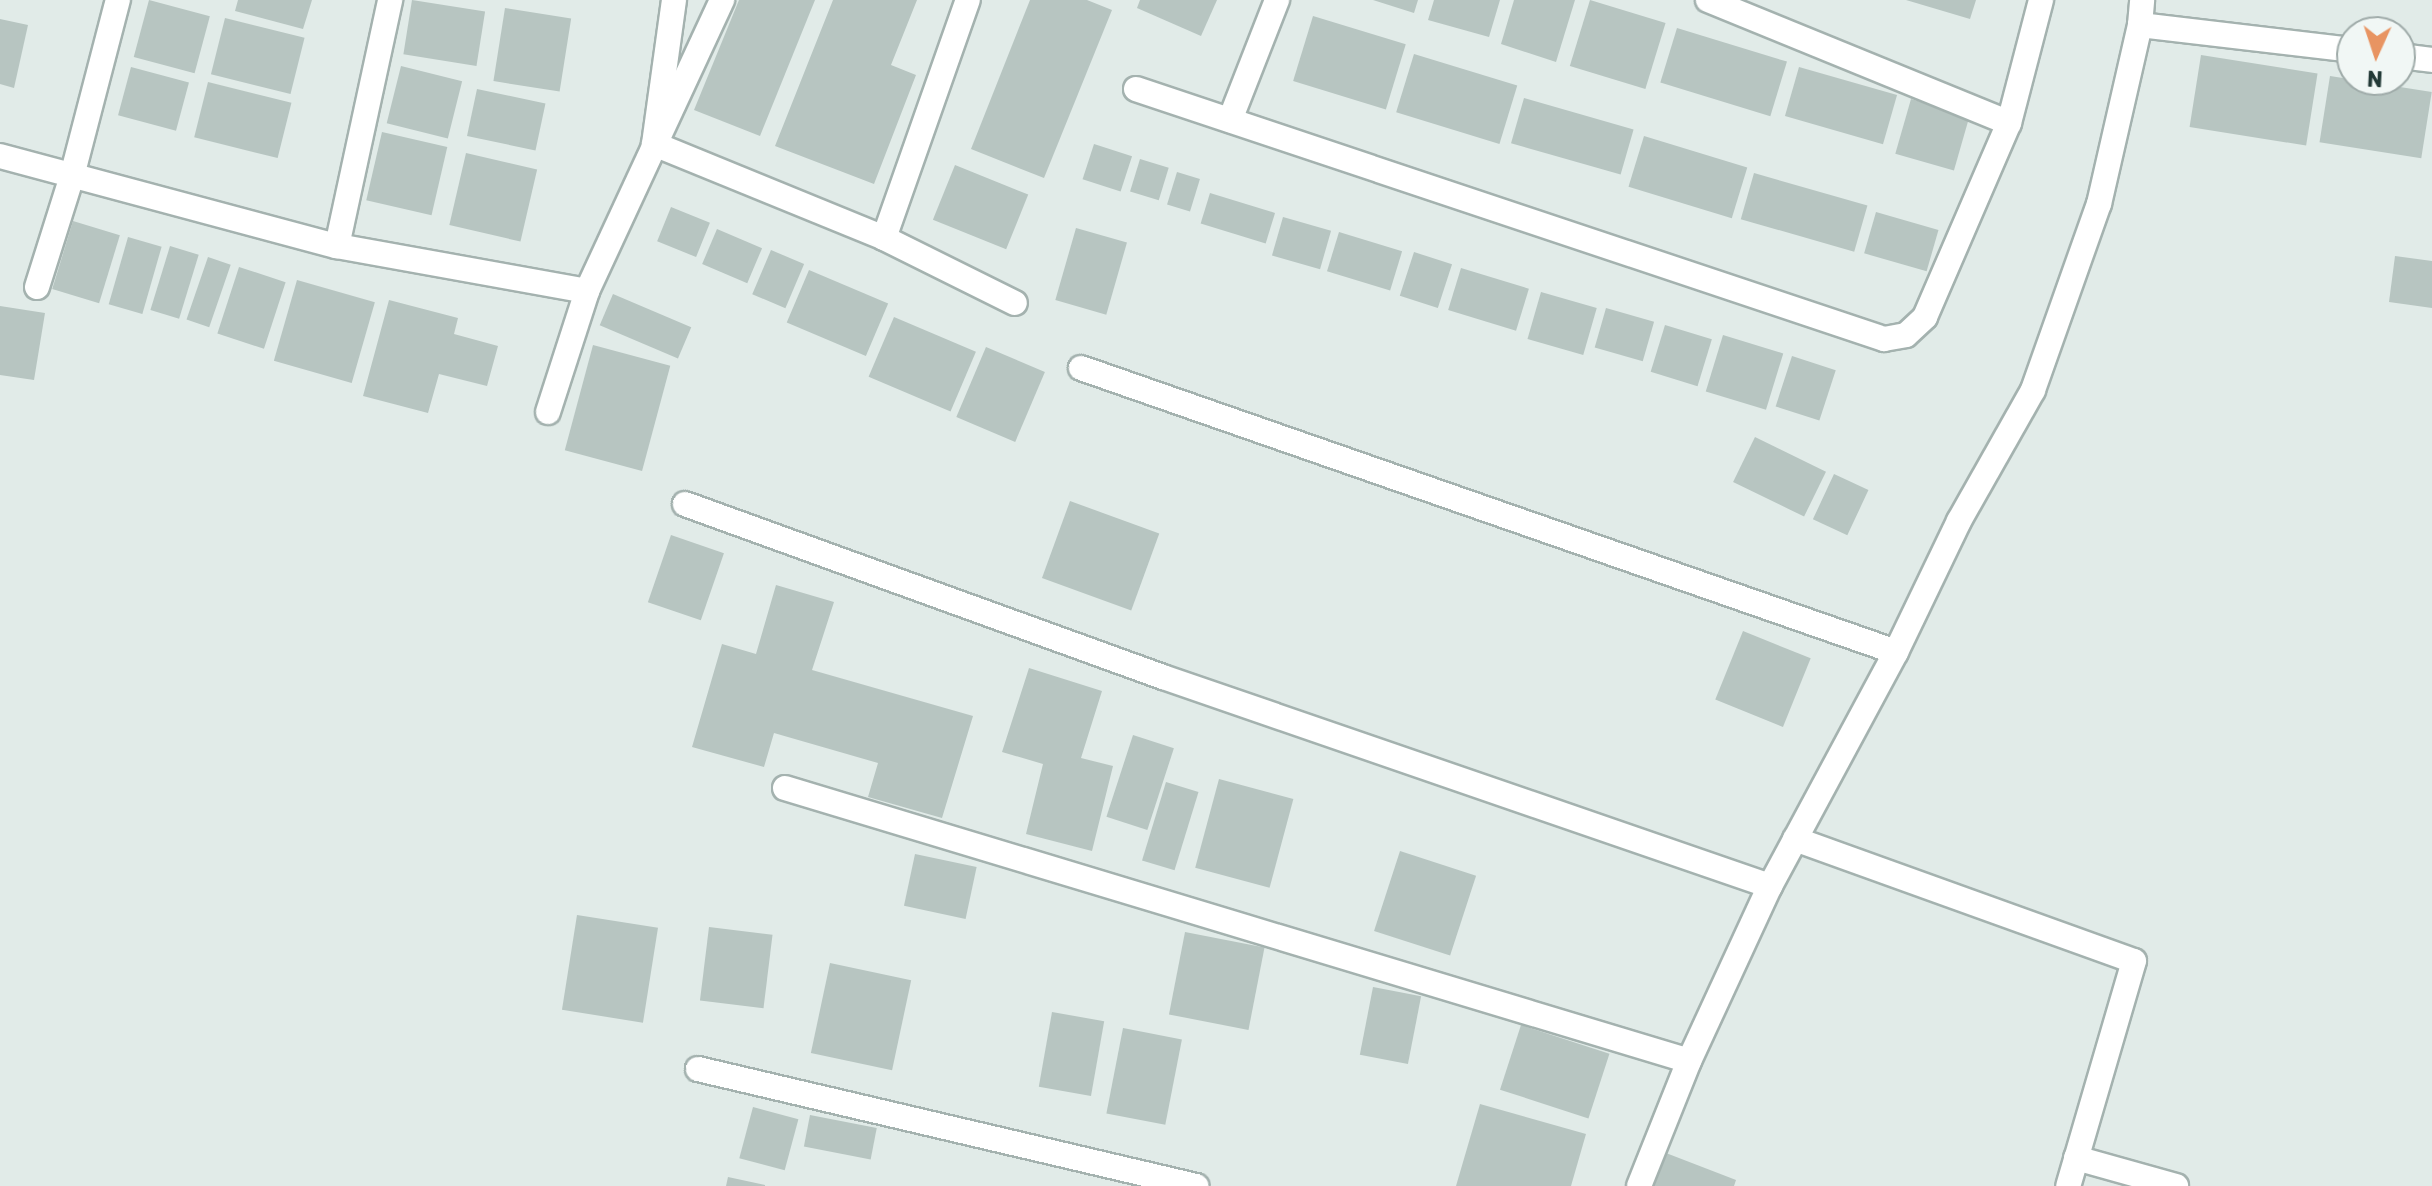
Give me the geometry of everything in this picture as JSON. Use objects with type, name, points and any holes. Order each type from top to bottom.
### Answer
[{"type":"street","points":[[37,287],[72,176],[118,0]]},
{"type":"street","points":[[337,246],[390,0]]},
{"type":"street","points":[[654,144],[674,0]]},
{"type":"street","points":[[548,412],[587,291],[722,0]]},
{"type":"street","points":[[884,238],[968,0]]},
{"type":"street","points":[[1230,120],[1277,0]]},
{"type":"street","points":[[1708,0],[2009,123]]},
{"type":"street","points":[[1136,89],[1884,339],[1906,335],[1925,317],[2009,123],[2041,0]]},
{"type":"street","points":[[1639,1186],[1689,1061],[1770,886],[1896,652],[1959,521],[2033,390],[2099,204],[2140,25],[2142,0]]},
{"type":"street","points":[[2140,25],[2336,48]]},
{"type":"street","points":[[654,144],[884,238],[1015,303]]},
{"type":"street","points":[[0,156],[337,246],[587,291]]},
{"type":"street","points":[[1081,368],[1896,652]]},
{"type":"street","points":[[685,504],[1163,677],[1770,886]]},
{"type":"street","points":[[785,788],[1689,1061]]},
{"type":"street","points":[[1795,839],[2134,961],[2068,1186]]},
{"type":"street","points":[[698,1069],[1196,1186]]},
{"type":"street","points":[[2076,1158],[2176,1186]]},
{"type":"building","points":[[149,0],[210,16],[195,73],[134,57]]},
{"type":"building","points":[[238,0],[312,0],[303,29],[235,11]]},
{"type":"building","points":[[412,0],[485,12],[476,66],[403,54]]},
{"type":"building","points":[[739,0],[815,0],[760,136],[694,110]]},
{"type":"building","points":[[833,0],[917,0],[891,65],[916,75],[874,184],[775,146]]},
{"type":"building","points":[[1030,0],[1087,0],[1112,10],[1044,178],[971,149]]},
{"type":"building","points":[[1140,0],[1217,0],[1201,36],[1137,8]]},
{"type":"building","points":[[1373,0],[1418,0],[1414,13]]},
{"type":"building","points":[[1434,0],[1500,0],[1489,37],[1428,20]]},
{"type":"building","points":[[1514,0],[1575,0],[1556,62],[1501,44]]},
{"type":"building","points":[[1590,0],[1666,23],[1645,89],[1570,66]]},
{"type":"building","points":[[1906,0],[1976,0],[1970,19]]},
{"type":"building","points":[[505,8],[571,18],[560,92],[493,81]]},
{"type":"building","points":[[1313,16],[1406,44],[1386,109],[1293,81]]},
{"type":"building","points":[[225,18],[305,38],[291,94],[211,74]]},
{"type":"building","points":[[0,19],[28,25],[14,88],[0,84]]},
{"type":"building","points":[[1677,28],[1787,62],[1770,116],[1660,83]]},
{"type":"building","points":[[1414,54],[1517,86],[1499,144],[1396,112]]},
{"type":"building","points":[[2201,55],[2318,73],[2306,146],[2190,127]]},
{"type":"building","points":[[401,66],[462,81],[448,138],[387,123]]},
{"type":"building","points":[[131,67],[189,83],[176,131],[118,115]]},
{"type":"building","points":[[1799,67],[1897,95],[1883,144],[1785,116]]},
{"type":"building","points":[[2330,76],[2336,77],[2336,96],[2416,96],[2416,90],[2432,92],[2421,158],[2320,142]]},
{"type":"building","points":[[208,82],[291,103],[278,158],[194,137]]},
{"type":"building","points":[[477,89],[545,104],[535,151],[467,136]]},
{"type":"building","points":[[1524,98],[1634,129],[1621,175],[1511,143]]},
{"type":"building","points":[[1911,99],[1970,116],[1954,171],[1895,154]]},
{"type":"building","points":[[382,132],[447,147],[432,215],[366,200]]},
{"type":"building","points":[[1644,136],[1747,168],[1732,218],[1629,187]]},
{"type":"building","points":[[1094,144],[1132,156],[1121,192],[1083,179]]},
{"type":"building","points":[[466,153],[537,169],[520,242],[449,225]]},
{"type":"building","points":[[1140,159],[1169,168],[1159,200],[1130,192]]},
{"type":"building","points":[[955,165],[1028,195],[1006,249],[933,220]]},
{"type":"building","points":[[1177,172],[1200,179],[1190,212],[1167,205]]},
{"type":"building","points":[[1754,173],[1867,206],[1854,252],[1741,219]]},
{"type":"building","points":[[1210,193],[1275,213],[1266,243],[1201,224]]},
{"type":"building","points":[[671,207],[710,223],[696,257],[657,241]]},
{"type":"building","points":[[1876,212],[1938,230],[1927,271],[1864,253]]},
{"type":"building","points":[[1283,217],[1331,231],[1320,269],[1272,255]]},
{"type":"building","points":[[73,221],[120,235],[99,303],[52,289]]},
{"type":"building","points":[[1076,228],[1127,243],[1106,315],[1055,300]]},
{"type":"building","points":[[717,229],[762,248],[747,283],[702,264]]},
{"type":"building","points":[[1339,232],[1402,251],[1390,291],[1327,271]]},
{"type":"building","points":[[128,237],[162,247],[142,314],[109,304]]},
{"type":"building","points":[[170,246],[199,255],[179,319],[150,310]]},
{"type":"building","points":[[771,250],[804,264],[785,308],[752,294]]},
{"type":"building","points":[[1414,252],[1452,264],[1438,308],[1400,296]]},
{"type":"building","points":[[2395,256],[2432,261],[2432,308],[2389,302]]},
{"type":"building","points":[[208,257],[231,265],[209,327],[187,319]]},
{"type":"building","points":[[239,267],[286,282],[264,349],[217,334]]},
{"type":"building","points":[[1461,268],[1529,289],[1516,331],[1448,310]]},
{"type":"building","points":[[809,270],[888,304],[866,356],[787,322]]},
{"type":"building","points":[[297,280],[375,302],[352,383],[274,361]]},
{"type":"building","points":[[1541,292],[1597,308],[1583,355],[1527,339]]},
{"type":"building","points":[[613,294],[691,327],[678,359],[600,325]]},
{"type":"building","points":[[389,300],[458,318],[454,334],[498,346],[487,386],[439,374],[428,413],[363,396]]},
{"type":"building","points":[[0,306],[45,313],[34,380],[0,375]]},
{"type":"building","points":[[1606,308],[1654,322],[1643,361],[1595,347]]},
{"type":"building","points":[[894,317],[976,352],[951,412],[869,377]]},
{"type":"building","points":[[1665,325],[1712,339],[1698,386],[1651,372]]},
{"type":"building","points":[[1723,335],[1783,353],[1766,410],[1706,391]]},
{"type":"building","points":[[593,345],[670,366],[642,471],[565,450]]},
{"type":"building","points":[[986,347],[1045,372],[1015,442],[956,417]]},
{"type":"building","points":[[1792,356],[1836,370],[1819,421],[1776,406]]},
{"type":"building","points":[[1755,437],[1826,472],[1804,517],[1733,482]]},
{"type":"building","points":[[1834,474],[1868,490],[1847,535],[1813,519]]},
{"type":"building","points":[[1070,501],[1159,533],[1131,611],[1042,578]]},
{"type":"building","points":[[671,535],[724,553],[701,620],[648,602]]},
{"type":"building","points":[[776,585],[834,602],[812,670],[973,716],[942,818],[868,797],[878,763],[774,733],[764,767],[692,747],[722,644],[756,654]]},
{"type":"building","points":[[1743,631],[1811,658],[1783,727],[1715,700]]},
{"type":"building","points":[[1029,668],[1102,691],[1081,758],[1113,766],[1092,851],[1026,834],[1043,764],[1002,752]]},
{"type":"building","points":[[1133,735],[1174,748],[1147,830],[1106,817]]},
{"type":"building","points":[[1219,779],[1293,799],[1270,888],[1195,868]]},
{"type":"building","points":[[1166,782],[1199,792],[1175,870],[1142,860]]},
{"type":"building","points":[[1400,851],[1476,876],[1450,956],[1374,931]]},
{"type":"building","points":[[915,854],[977,867],[966,919],[904,906]]},
{"type":"building","points":[[577,915],[658,928],[643,1023],[562,1010]]},
{"type":"building","points":[[709,927],[773,935],[764,1008],[700,1000]]},
{"type":"building","points":[[1185,932],[1265,947],[1248,1030],[1169,1014]]},
{"type":"building","points":[[830,963],[911,980],[892,1070],[811,1053]]},
{"type":"building","points":[[1373,987],[1421,996],[1408,1064],[1360,1055]]},
{"type":"building","points":[[1052,1012],[1104,1021],[1091,1096],[1039,1087]]},
{"type":"building","points":[[1521,1025],[1609,1054],[1588,1118],[1500,1090]]},
{"type":"building","points":[[1123,1028],[1182,1039],[1165,1125],[1106,1113]]},
{"type":"building","points":[[1480,1104],[1586,1134],[1571,1186],[1456,1186]]},
{"type":"building","points":[[753,1107],[798,1119],[785,1170],[739,1158]]},
{"type":"building","points":[[810,1115],[877,1128],[871,1159],[804,1146]]},
{"type":"building","points":[[1666,1153],[1736,1180],[1734,1186],[1654,1186]]},
{"type":"building","points":[[728,1177],[765,1185],[765,1186],[726,1186]]}]
